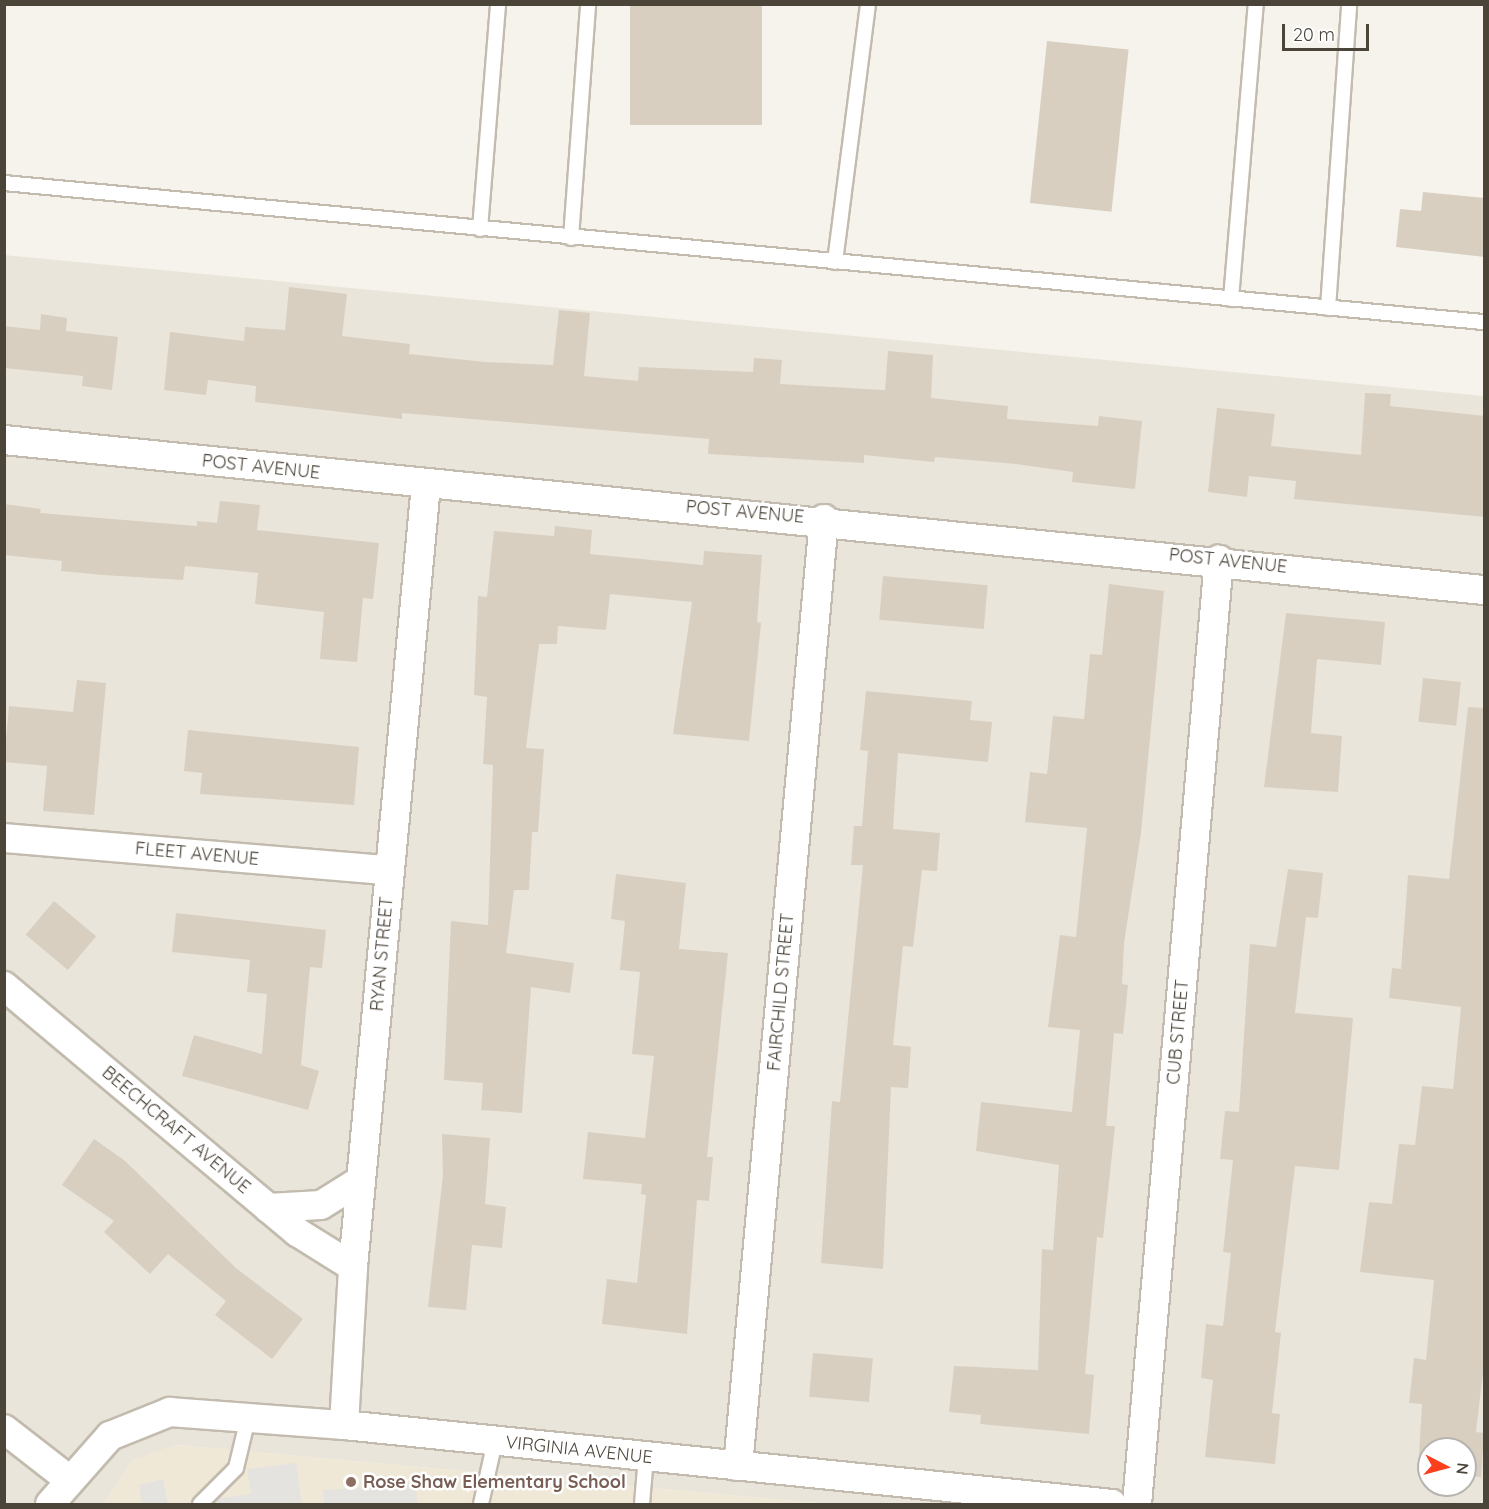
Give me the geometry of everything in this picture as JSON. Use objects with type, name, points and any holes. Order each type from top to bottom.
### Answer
[{"type":"street","name":"POST AVENUE","points":[[4,440],[426,484],[824,519],[1485,590]]},
{"type":"street","name":"RYAN STREET","points":[[344,1425],[353,1267],[426,484]]},
{"type":"street","name":"FAIRCHILD STREET","points":[[738,1466],[824,519]]},
{"type":"street","name":"CUB STREET","points":[[1137,1504],[1219,560]]},
{"type":"street","name":"FLEET AVENUE","points":[[4,838],[389,870]]},
{"type":"street","name":"BEECHCRAFT AVENUE","points":[[4,986],[268,1208],[353,1267]]},
{"type":"street","points":[[268,1208],[321,1204],[361,1180]]},
{"type":"street","name":"VIRGINIA AVENUE","points":[[50,1504],[67,1478],[110,1436],[144,1419],[170,1412],[344,1425],[1112,1504]]},
{"type":"street","points":[[4,1429],[67,1478]]},
{"type":"lane","points":[[480,229],[498,4]]},
{"type":"lane","points":[[571,238],[588,4]]},
{"type":"lane","points":[[835,262],[868,4]]},
{"type":"lane","points":[[1231,299],[1257,4]]},
{"type":"lane","points":[[1328,308],[1349,4]]},
{"type":"lane","points":[[4,183],[1485,322]]},
{"type":"lane","points":[[200,1504],[236,1468],[248,1418]]},
{"type":"lane","points":[[481,1504],[495,1441]]},
{"type":"lane","points":[[642,1504],[646,1456]]},
{"type":"shaded area","points":[[4,255],[1484,396],[1484,1504],[828,1504],[177,1445],[133,1460],[104,1504],[5,1504]]},
{"type":"shaded area","name":"Rose Shaw Elementary School","points":[[176,1445],[828,1504],[104,1504],[133,1460]]},
{"type":"shaded area","points":[[296,1463],[302,1504],[178,1504],[251,1494],[247,1469]]},
{"type":"shaded area","points":[[163,1479],[168,1504],[142,1504],[139,1485]]},
{"type":"shaded area","points":[[416,1485],[417,1504],[324,1504],[323,1490]]},
{"type":"building","points":[[630,4],[762,4],[762,125],[630,125]]},
{"type":"building","points":[[1047,41],[1129,50],[1112,212],[1030,203]]},
{"type":"building","points":[[1423,192],[1485,198],[1485,257],[1396,247],[1400,209],[1421,211]]},
{"type":"building","points":[[289,287],[347,294],[342,336],[410,344],[409,354],[485,362],[553,365],[559,310],[590,313],[584,376],[638,381],[639,367],[753,372],[754,358],[782,360],[780,384],[885,390],[888,351],[933,355],[931,398],[1008,406],[1007,419],[1098,426],[1099,416],[1142,421],[1135,489],[1072,482],[1073,472],[1016,464],[935,457],[934,462],[864,455],[864,463],[708,454],[709,439],[402,413],[402,419],[255,402],[256,386],[208,380],[206,395],[164,390],[170,332],[244,341],[245,327],[285,330]]},
{"type":"building","points":[[41,314],[67,318],[66,331],[118,337],[112,390],[82,386],[83,376],[4,368],[4,326],[40,330]]},
{"type":"building","points":[[1365,393],[1391,394],[1390,406],[1485,416],[1485,517],[1294,499],[1296,481],[1249,476],[1247,497],[1208,492],[1217,408],[1275,414],[1271,446],[1361,455]]},
{"type":"building","points":[[220,501],[260,505],[257,530],[379,543],[373,599],[363,598],[357,662],[320,659],[324,612],[255,604],[258,573],[185,566],[183,580],[103,575],[61,571],[62,561],[4,555],[4,504],[41,509],[40,513],[197,526],[197,521],[217,523]]},
{"type":"building","points":[[555,526],[592,530],[590,554],[703,565],[704,551],[762,555],[757,622],[761,623],[749,741],[673,734],[692,602],[610,594],[606,630],[558,626],[557,644],[539,644],[526,748],[544,749],[538,832],[532,832],[529,890],[514,890],[506,953],[574,963],[570,993],[531,987],[522,1113],[481,1110],[483,1083],[444,1080],[451,921],[488,925],[493,765],[483,764],[487,697],[474,695],[478,596],[487,597],[494,531],[554,536]]},
{"type":"building","points":[[883,576],[988,585],[984,629],[879,620]]},
{"type":"building","points":[[1109,584],[1164,591],[1141,833],[1124,943],[1122,984],[1128,985],[1123,1034],[1114,1033],[1106,1126],[1115,1126],[1103,1238],[1097,1237],[1085,1374],[1094,1375],[1089,1434],[980,1424],[981,1415],[949,1412],[954,1366],[1038,1370],[1042,1249],[1053,1250],[1059,1165],[976,1151],[981,1102],[1072,1112],[1080,1030],[1048,1027],[1060,935],[1076,937],[1087,828],[1025,822],[1030,772],[1047,774],[1053,716],[1084,719],[1090,654],[1102,655]]},
{"type":"building","points":[[1286,613],[1385,622],[1381,665],[1317,659],[1311,733],[1342,736],[1338,792],[1264,787]]},
{"type":"building","points":[[1423,678],[1461,682],[1456,726],[1418,722]]},
{"type":"building","points":[[77,680],[106,683],[94,815],[43,811],[47,766],[4,762],[9,706],[73,712]]},
{"type":"building","points":[[866,691],[972,701],[970,720],[992,722],[988,762],[898,753],[893,829],[940,833],[937,871],[922,870],[913,947],[903,946],[893,1045],[911,1047],[908,1088],[891,1087],[883,1269],[821,1263],[832,1101],[840,1102],[863,865],[851,865],[854,826],[862,826],[868,751],[860,750]]},
{"type":"building","points":[[1468,707],[1485,708],[1485,1355],[1476,1432],[1484,1433],[1481,1477],[1477,1477],[1477,1437],[1420,1437],[1422,1404],[1409,1403],[1414,1358],[1426,1360],[1434,1280],[1360,1272],[1369,1202],[1392,1204],[1399,1144],[1415,1145],[1422,1086],[1453,1089],[1461,1007],[1389,998],[1392,968],[1401,969],[1408,875],[1449,879]]},
{"type":"building","points":[[188,730],[359,747],[354,805],[200,794],[202,773],[184,771]]},
{"type":"building","points":[[1288,869],[1323,873],[1318,918],[1306,917],[1295,1013],[1353,1018],[1339,1170],[1295,1166],[1275,1332],[1281,1333],[1272,1413],[1280,1414],[1275,1464],[1205,1457],[1213,1380],[1201,1378],[1206,1324],[1223,1326],[1231,1253],[1223,1252],[1233,1160],[1220,1159],[1225,1111],[1239,1112],[1250,944],[1276,947]]},
{"type":"building","points":[[616,874],[686,883],[679,949],[728,953],[707,1157],[713,1157],[709,1201],[697,1200],[687,1334],[602,1324],[607,1279],[637,1283],[646,1195],[641,1194],[642,1184],[583,1179],[588,1132],[645,1138],[654,1056],[632,1054],[640,972],[620,970],[625,921],[611,919]]},
{"type":"building","points":[[54,901],[96,936],[68,970],[26,935]]},
{"type":"building","points":[[176,913],[326,930],[322,968],[310,967],[301,1065],[319,1071],[308,1110],[182,1076],[194,1035],[262,1054],[267,994],[247,992],[250,960],[172,952]]},
{"type":"building","points":[[442,1134],[490,1138],[485,1204],[506,1207],[502,1248],[472,1245],[466,1310],[428,1307],[443,1175]]},
{"type":"building","points":[[94,1139],[124,1160],[236,1268],[303,1319],[272,1359],[215,1315],[226,1301],[168,1254],[150,1274],[104,1232],[114,1221],[62,1185]]},
{"type":"building","points":[[813,1353],[873,1358],[869,1402],[809,1397]]},
{"type":"place","name":"Rose Shaw Elementary School","points":[[351,1482]]}]
